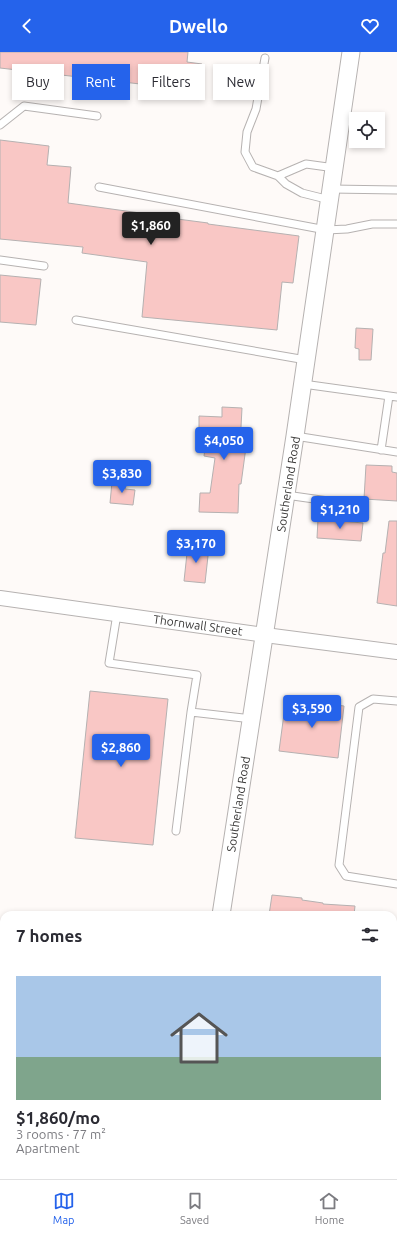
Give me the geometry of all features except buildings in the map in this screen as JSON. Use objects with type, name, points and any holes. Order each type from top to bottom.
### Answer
[{"type":"street","name":"Southerland Road","points":[[222,911],[295,436],[351,52]]},
{"type":"street","name":"Thornwall Street","points":[[0,598],[397,652]]},
{"type":"lane","points":[[265,58],[256,110],[247,132],[246,152],[253,167],[278,176],[286,184],[302,193],[331,195],[397,190]]},
{"type":"lane","points":[[0,125],[24,106],[97,116]]},
{"type":"lane","points":[[278,176],[306,164],[334,168]]},
{"type":"lane","points":[[99,187],[326,230],[347,229],[372,224],[397,224]]},
{"type":"lane","points":[[0,260],[44,266]]},
{"type":"lane","points":[[76,320],[306,360]]},
{"type":"lane","points":[[302,384],[397,397]]},
{"type":"lane","points":[[381,450],[389,396]]},
{"type":"lane","points":[[295,436],[397,452]]},
{"type":"lane","points":[[286,495],[342,503]]},
{"type":"lane","points":[[117,614],[109,663],[196,675],[176,831]]},
{"type":"lane","points":[[397,701],[373,699],[359,707],[339,864],[346,876],[397,884]]},
{"type":"lane","points":[[191,712],[252,719]]}]
